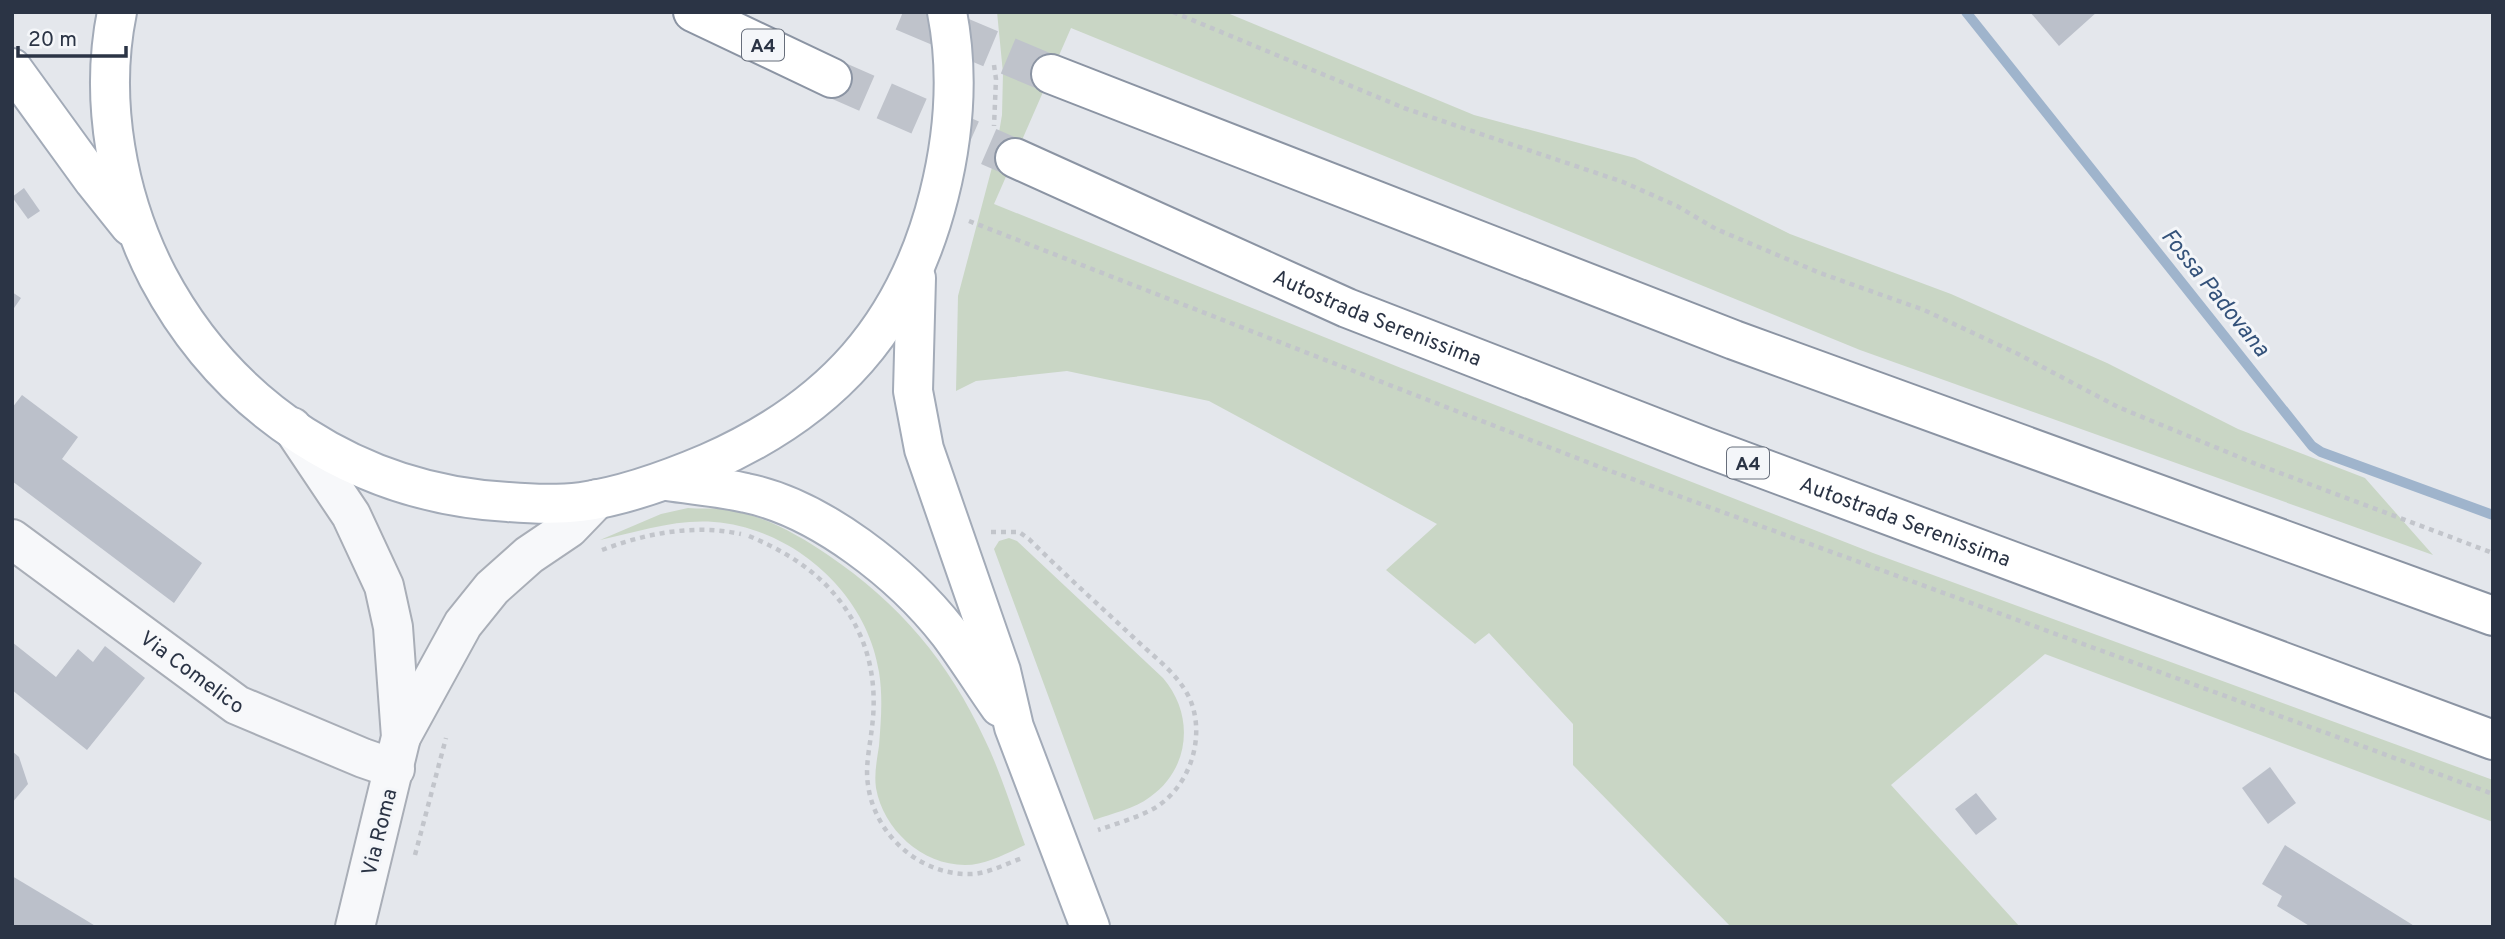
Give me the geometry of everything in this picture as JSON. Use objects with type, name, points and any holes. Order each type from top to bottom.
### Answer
[{"type":"main road","points":[[117,12],[110,71],[112,120],[126,194],[140,237],[173,304],[197,340],[247,391],[292,427],[318,446],[357,467],[429,491],[490,501],[525,503],[569,503],[597,499],[667,481],[768,433],[817,399],[860,356],[891,314],[916,262],[936,208],[948,153],[954,96],[953,46],[947,12]]},
{"type":"main road","name":"A4","points":[[693,12],[832,78]]},
{"type":"main road","points":[[12,68],[93,181],[140,237]]},
{"type":"main road","points":[[1051,74],[1734,340],[2493,616]]},
{"type":"main road","name":"Autostrada Serenissima","points":[[1003,146],[1347,308],[1718,452],[2493,740]]},
{"type":"main road","points":[[916,262],[913,391],[924,449],[1001,671],[1014,727],[1090,927]]},
{"type":"main road","points":[[667,481],[748,493],[789,507],[864,549],[895,576],[948,631],[1014,727]]},
{"type":"street","points":[[292,427],[351,515],[384,586],[393,627],[398,753]]},
{"type":"street","points":[[398,753],[463,624],[492,587],[530,555],[569,528],[597,499]]},
{"type":"street","name":"Via Comelico","points":[[12,539],[237,705],[363,758],[398,753]]},
{"type":"street","name":"Via Roma","points":[[355,927],[398,753]]},
{"type":"path","points":[[1172,12],[1404,108],[1623,182],[1820,273],[1924,310],[2018,354],[2118,408],[2256,464],[2493,552]]},
{"type":"path","points":[[991,52],[1003,146]]},
{"type":"path","points":[[936,208],[1605,469],[2493,794]]},
{"type":"path","points":[[971,222],[974,210]]},
{"type":"path","points":[[597,552],[670,532],[721,530],[748,536],[798,560],[816,573],[844,605],[862,638],[870,665],[874,704],[867,769],[868,785],[871,800],[885,830],[916,859],[948,872],[981,873],[1029,856]]},
{"type":"path","points":[[980,535],[1009,531],[1019,532],[1029,539],[1164,666],[1189,697],[1195,717],[1196,742],[1185,776],[1175,790],[1153,809],[1098,830]]},
{"type":"path","points":[[413,861],[449,726]]},
{"type":"green space","points":[[997,12],[1225,12],[1474,115],[1635,158],[1790,234],[1951,294],[2107,363],[2238,429],[2365,478],[2433,555],[1860,350],[1071,28],[994,204],[1401,368],[1873,553],[2493,780],[2493,822],[2045,654],[1891,785],[2020,927],[1731,927],[1573,765],[1573,724],[1489,633],[1475,644],[1386,570],[1437,524],[1209,401],[1067,371],[976,381],[956,391],[958,296],[995,156],[1002,115],[1003,73]]},
{"type":"green space","points":[[688,508],[749,514],[790,532],[854,574],[899,614],[938,660],[971,712],[996,765],[1025,845],[981,863],[965,865],[934,859],[907,842],[896,830],[880,803],[876,788],[881,700],[879,672],[872,643],[859,616],[842,591],[798,551],[743,527],[714,522],[671,524],[600,540],[661,514]]},
{"type":"green space","points":[[1009,538],[1017,541],[1163,678],[1173,693],[1180,708],[1183,725],[1184,741],[1180,757],[1163,785],[1137,805],[1094,820],[994,549],[999,541]]},
{"type":"building","points":[[2030,12],[2097,12],[2059,46]]},
{"type":"building","points":[[24,188],[40,211],[28,219],[12,197]]},
{"type":"building","points":[[12,292],[21,298],[12,311]]},
{"type":"building","points":[[22,395],[78,437],[62,459],[202,563],[174,603],[12,481],[12,408]]},
{"type":"building","points":[[12,642],[56,677],[78,649],[93,662],[105,646],[145,678],[87,750],[12,690]]},
{"type":"building","points":[[12,751],[19,757],[28,784],[12,803]]},
{"type":"building","points":[[2270,767],[2296,803],[2268,824],[2242,788]]},
{"type":"building","points":[[1976,793],[1997,819],[1976,835],[1955,809]]},
{"type":"building","points":[[2285,845],[2416,927],[2311,927],[2277,906],[2282,896],[2262,884]]},
{"type":"building","points":[[12,876],[84,919],[97,927],[12,927]]},
{"type":"waterway","name":"Fossa Padovana","points":[[1966,12],[2312,446],[2321,452],[2493,515]]},
{"type":"tunnel","points":[[903,12],[1051,74]]},
{"type":"tunnel","points":[[832,78],[1015,158]]}]
